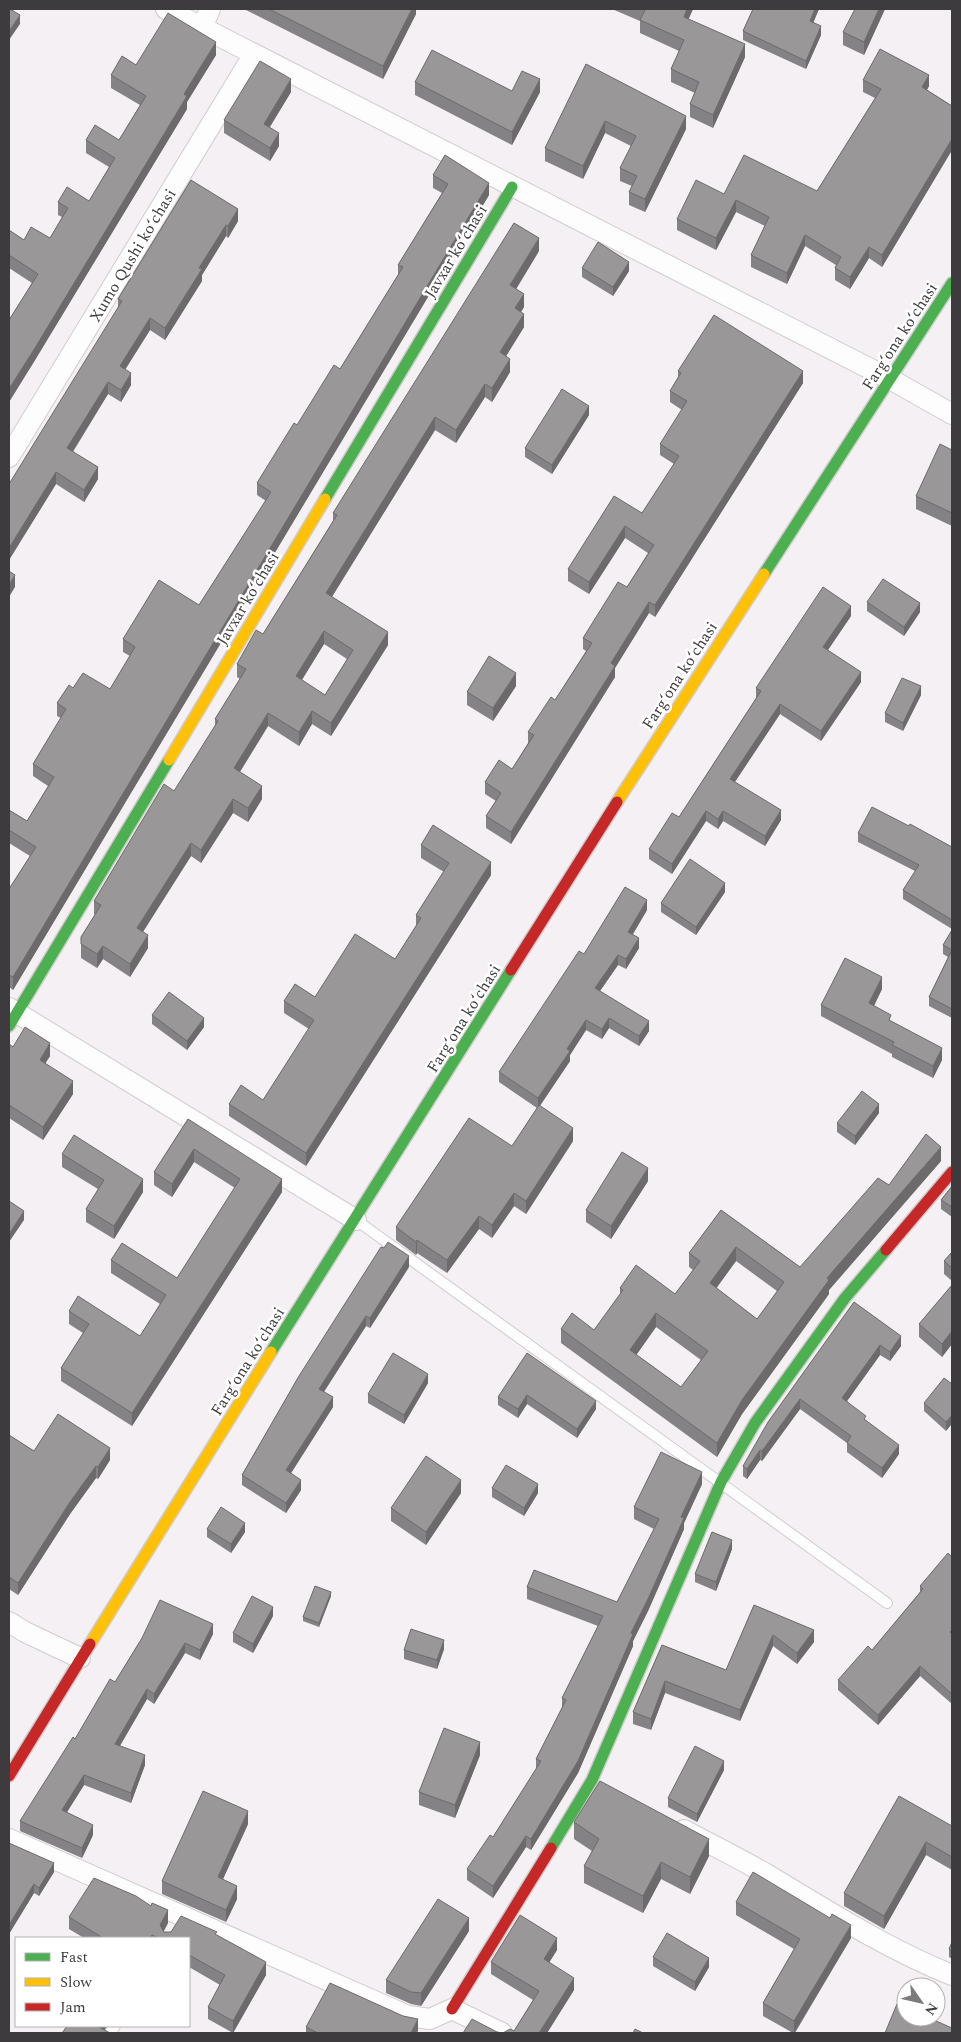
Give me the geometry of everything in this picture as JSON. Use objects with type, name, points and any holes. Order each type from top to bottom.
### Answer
[{"type":"street","points":[[166,9],[512,188],[890,379],[952,414]]},
{"type":"street","points":[[202,28],[210,9]]},
{"type":"street","name":"Xumo Qushi koʻchasi","points":[[9,456],[254,54]]},
{"type":"street","name":"Javxar koʻchasi","points":[[11,1016],[512,188]]},
{"type":"street","name":"Fargʻona koʻchasi","points":[[9,1776],[80,1658],[650,750],[952,283]]},
{"type":"street","points":[[11,1016],[356,1220]]},
{"type":"street","points":[[9,1839],[178,1920],[408,2016],[430,2020],[452,2009],[601,1785],[721,1482],[755,1423],[845,1298],[952,1172]]},
{"type":"street","points":[[9,1622],[25,1632],[80,1658]]},
{"type":"street","points":[[670,1822],[855,1926],[926,1964],[952,1975]]},
{"type":"street","points":[[452,2009],[502,2033]]},
{"type":"lane","points":[[356,1220],[887,1603]]},
{"type":"building","points":[[9,9],[20,15],[9,31]]},
{"type":"building","points":[[269,9],[412,9],[383,66]]},
{"type":"building","points":[[642,9],[687,9],[684,17],[745,44],[713,115],[690,104],[699,82],[671,69],[684,40],[640,20],[645,10]]},
{"type":"building","points":[[753,9],[815,9],[810,21],[821,26],[806,61],[743,31]]},
{"type":"building","points":[[855,9],[879,9],[864,42],[843,32]]},
{"type":"building","points":[[168,13],[216,42],[184,94],[187,96],[9,389],[9,320],[38,274],[9,255],[9,230],[24,240],[31,227],[50,238],[68,208],[58,202],[67,187],[89,201],[115,158],[86,140],[95,125],[119,140],[146,96],[111,75],[122,56],[136,65]]},
{"type":"building","points":[[880,49],[929,75],[922,87],[952,106],[952,139],[882,255],[869,247],[850,277],[835,268],[841,257],[805,235],[787,273],[751,255],[769,217],[736,200],[716,238],[677,219],[696,180],[724,194],[744,155],[817,191],[881,89],[863,80]]},
{"type":"building","points":[[432,50],[512,91],[522,71],[540,79],[512,132],[415,82]]},
{"type":"building","points":[[260,61],[291,79],[264,124],[279,133],[270,148],[224,120]]},
{"type":"building","points":[[586,64],[686,116],[645,199],[629,192],[637,176],[620,168],[636,136],[605,121],[583,166],[545,148]]},
{"type":"building","points":[[445,155],[489,183],[13,977],[9,975],[9,889],[36,847],[9,830],[9,810],[27,821],[54,777],[33,764],[66,709],[57,703],[69,685],[73,688],[83,673],[110,689],[135,647],[123,639],[159,580],[199,605],[271,492],[257,483],[294,423],[297,425],[334,365],[340,369],[403,267],[398,265],[448,184],[433,175]]},
{"type":"building","points":[[191,180],[238,209],[199,268],[202,269],[165,328],[150,318],[120,366],[131,373],[121,390],[108,382],[67,448],[98,467],[84,490],[56,472],[9,548],[9,484],[122,301],[118,299]]},
{"type":"building","points":[[514,223],[539,238],[510,285],[524,294],[515,308],[524,314],[500,352],[510,359],[492,388],[485,384],[456,430],[435,417],[326,593],[388,632],[331,723],[312,711],[299,732],[268,713],[234,768],[262,786],[248,808],[233,799],[201,850],[191,843],[137,928],[148,935],[130,964],[103,946],[97,954],[81,944],[81,937],[101,905],[94,901],[164,784],[174,791],[218,721],[215,719],[246,669],[237,664],[256,630],[263,634],[337,515],[333,513]],"holes":[[[324,631],[353,650],[325,695],[296,676]]]},
{"type":"building","points":[[598,242],[629,262],[613,287],[582,268]]},
{"type":"building","points":[[714,315],[803,371],[655,605],[649,602],[611,663],[615,666],[511,832],[486,816],[501,793],[485,782],[499,760],[512,769],[534,735],[528,732],[551,697],[555,700],[592,643],[583,638],[618,582],[627,587],[654,545],[625,526],[589,582],[568,569],[614,496],[642,513],[679,456],[660,444],[687,401],[670,391],[681,373],[678,371]]},
{"type":"building","points":[[562,389],[589,406],[552,465],[525,448]]},
{"type":"building","points":[[940,444],[952,450],[952,513],[916,496]]},
{"type":"building","points":[[9,571],[15,575],[9,585]]},
{"type":"building","points":[[883,579],[920,603],[904,627],[867,602]]},
{"type":"building","points":[[823,587],[851,606],[823,647],[861,672],[821,731],[780,704],[730,779],[781,810],[765,836],[723,811],[718,819],[706,811],[672,864],[649,849],[672,813],[679,817],[761,691],[756,688]]},
{"type":"building","points":[[489,656],[516,673],[493,708],[467,692]]},
{"type":"building","points":[[902,678],[921,686],[903,723],[885,713]]},
{"type":"building","points":[[872,807],[909,826],[910,824],[952,847],[952,920],[903,890],[919,865],[858,833]]},
{"type":"building","points":[[433,825],[491,862],[306,1153],[229,1104],[241,1085],[263,1100],[314,1020],[284,1001],[295,984],[315,997],[355,934],[395,959],[421,918],[416,915],[449,863],[421,845]]},
{"type":"building","points":[[690,859],[725,883],[696,927],[661,903]]},
{"type":"building","points":[[625,887],[647,900],[628,932],[639,938],[626,959],[618,955],[595,988],[649,1021],[639,1036],[609,1018],[602,1029],[586,1020],[567,1049],[570,1051],[538,1098],[499,1072],[579,951],[584,954]]},
{"type":"building","points":[[952,930],[952,950],[943,945]]},
{"type":"building","points":[[952,950],[952,1009],[929,997]]},
{"type":"building","points":[[845,958],[882,977],[869,1003],[891,1015],[889,1020],[942,1048],[933,1066],[892,1045],[894,1042],[821,1005]]},
{"type":"building","points":[[169,992],[204,1018],[187,1041],[152,1015]]},
{"type":"building","points":[[25,1027],[50,1043],[40,1060],[73,1081],[43,1127],[9,1105],[9,1044],[13,1047]]},
{"type":"building","points":[[862,1091],[879,1104],[855,1136],[837,1123]]},
{"type":"building","points":[[539,1105],[573,1128],[526,1201],[514,1193],[492,1225],[479,1216],[447,1260],[417,1240],[416,1242],[396,1227],[469,1118],[512,1146]]},
{"type":"building","points":[[188,1119],[282,1179],[132,1413],[61,1368],[89,1324],[69,1311],[78,1296],[140,1336],[166,1295],[111,1260],[122,1243],[177,1278],[240,1179],[194,1149],[172,1184],[154,1172]]},
{"type":"building","points":[[926,1134],[941,1147],[827,1278],[829,1280],[742,1400],[717,1443],[561,1329],[572,1313],[594,1330],[623,1290],[620,1288],[636,1265],[675,1294],[700,1261],[689,1253],[721,1210],[800,1267],[878,1178],[889,1185]],"holes":[[[736,1247],[784,1282],[757,1319],[710,1283]],[[656,1313],[708,1351],[681,1387],[630,1350]]]},
{"type":"building","points":[[74,1135],[143,1179],[114,1226],[86,1209],[104,1180],[62,1154]]},
{"type":"building","points":[[622,1152],[648,1168],[611,1226],[586,1210]]},
{"type":"building","points":[[952,1186],[952,1207],[941,1200]]},
{"type":"building","points":[[9,1201],[24,1211],[9,1234]]},
{"type":"building","points":[[388,1242],[409,1256],[370,1318],[366,1316],[319,1389],[333,1397],[286,1470],[301,1480],[286,1503],[242,1475],[299,1376],[381,1247],[384,1248]]},
{"type":"building","points":[[952,1252],[952,1268],[944,1261]]},
{"type":"building","points":[[952,1285],[952,1331],[942,1344],[919,1324]]},
{"type":"building","points":[[854,1302],[901,1336],[890,1352],[880,1345],[842,1398],[866,1416],[864,1419],[899,1445],[882,1468],[847,1443],[851,1436],[800,1399],[747,1469],[743,1466],[768,1422]]},
{"type":"building","points":[[393,1353],[428,1374],[404,1415],[368,1394]]},
{"type":"building","points":[[527,1353],[596,1401],[577,1429],[527,1395],[518,1409],[498,1397]]},
{"type":"building","points":[[944,1378],[952,1384],[952,1415],[946,1422],[924,1403]]},
{"type":"building","points":[[58,1414],[110,1448],[98,1467],[96,1466],[70,1502],[18,1583],[9,1577],[9,1435],[34,1451]]},
{"type":"building","points":[[661,1452],[702,1472],[681,1517],[684,1518],[631,1633],[633,1634],[578,1761],[531,1839],[526,1836],[493,1886],[467,1869],[490,1835],[493,1837],[541,1761],[536,1759],[566,1700],[562,1698],[603,1616],[527,1587],[534,1570],[617,1602],[659,1519],[634,1507]]},
{"type":"building","points":[[426,1456],[461,1480],[426,1532],[391,1508]]},
{"type":"building","points":[[506,1465],[538,1484],[524,1508],[492,1488]]},
{"type":"building","points":[[221,1507],[245,1523],[231,1544],[207,1529]]},
{"type":"building","points":[[712,1532],[732,1540],[716,1582],[695,1574]]},
{"type":"building","points":[[948,1553],[952,1557],[952,1630],[950,1632],[952,1634],[952,1694],[920,1666],[878,1715],[838,1680],[868,1646],[872,1650],[923,1589],[920,1586]]},
{"type":"building","points":[[315,1586],[331,1592],[319,1623],[303,1617]]},
{"type":"building","points":[[252,1596],[273,1607],[253,1644],[233,1633]]},
{"type":"building","points":[[160,1600],[213,1624],[200,1650],[185,1643],[154,1694],[147,1689],[115,1744],[145,1755],[131,1793],[84,1775],[62,1810],[93,1825],[82,1848],[20,1821],[73,1737],[75,1739],[110,1679],[115,1682],[142,1638]]},
{"type":"building","points":[[754,1605],[814,1630],[797,1653],[773,1635],[740,1710],[665,1681],[651,1719],[633,1712],[662,1645],[726,1670]]},
{"type":"building","points":[[411,1629],[444,1640],[437,1660],[404,1650]]},
{"type":"building","points":[[444,1728],[480,1742],[455,1805],[419,1792]]},
{"type":"building","points":[[695,1746],[724,1761],[697,1814],[668,1798]]},
{"type":"building","points":[[600,1781],[709,1839],[690,1877],[661,1862],[643,1896],[584,1866],[599,1839],[574,1822]]},
{"type":"building","points":[[203,1791],[248,1811],[218,1877],[237,1886],[226,1910],[162,1881]]},
{"type":"building","points":[[899,1796],[952,1826],[952,1857],[926,1842],[884,1916],[844,1893]]},
{"type":"building","points":[[9,1843],[54,1863],[39,1888],[34,1884],[9,1925]]},
{"type":"building","points":[[753,1872],[830,1918],[832,1914],[851,1925],[794,2021],[763,2003],[800,1939],[736,1902]]},
{"type":"building","points":[[94,1878],[136,1896],[151,1906],[152,1903],[168,1910],[160,1925],[164,1932],[171,1932],[181,1916],[217,1932],[215,1934],[266,1962],[233,2021],[208,2007],[225,1975],[190,1956],[190,1937],[156,1937],[152,1935],[151,1937],[101,1937],[69,1917]]},
{"type":"building","points":[[438,1899],[469,1918],[421,1993],[411,1992],[386,1980]]},
{"type":"building","points":[[520,1915],[557,1938],[544,1959],[574,1978],[539,2033],[503,2033],[510,2029],[514,2031],[539,1991],[491,1962]]},
{"type":"building","points":[[667,1933],[709,1958],[695,1982],[653,1957]]},
{"type":"building","points":[[330,1983],[403,2016],[418,2019],[411,2033],[318,2033],[306,2027]]},
{"type":"building","points":[[896,2006],[896,2027],[946,2027],[946,2025],[952,2028],[952,2033],[885,2033]]},
{"type":"building","points":[[472,2019],[497,2032],[503,2033],[463,2033]]},
{"type":"building","points":[[66,2027],[99,2027],[110,2033],[62,2033]]},
{"type":"building","points":[[635,2029],[643,2033],[633,2033]]},
{"type":"traffic: fast","points":[[325,499],[512,187]]},
{"type":"traffic: fast","points":[[764,574],[952,283]]},
{"type":"traffic: fast","points":[[9,1026],[169,760]]},
{"type":"traffic: fast","points":[[271,1352],[511,970]]},
{"type":"traffic: fast","points":[[551,1848],[592,1780],[721,1482],[755,1423],[845,1298],[886,1250]]},
{"type":"traffic: slow","points":[[169,760],[325,499]]},
{"type":"traffic: slow","points":[[617,802],[764,574]]},
{"type":"traffic: slow","points":[[90,1644],[271,1352]]},
{"type":"traffic: jam","points":[[511,970],[617,802]]},
{"type":"traffic: jam","points":[[886,1250],[952,1172]]},
{"type":"traffic: jam","points":[[9,1776],[90,1644]]},
{"type":"traffic: jam","points":[[452,2009],[551,1848]]}]
